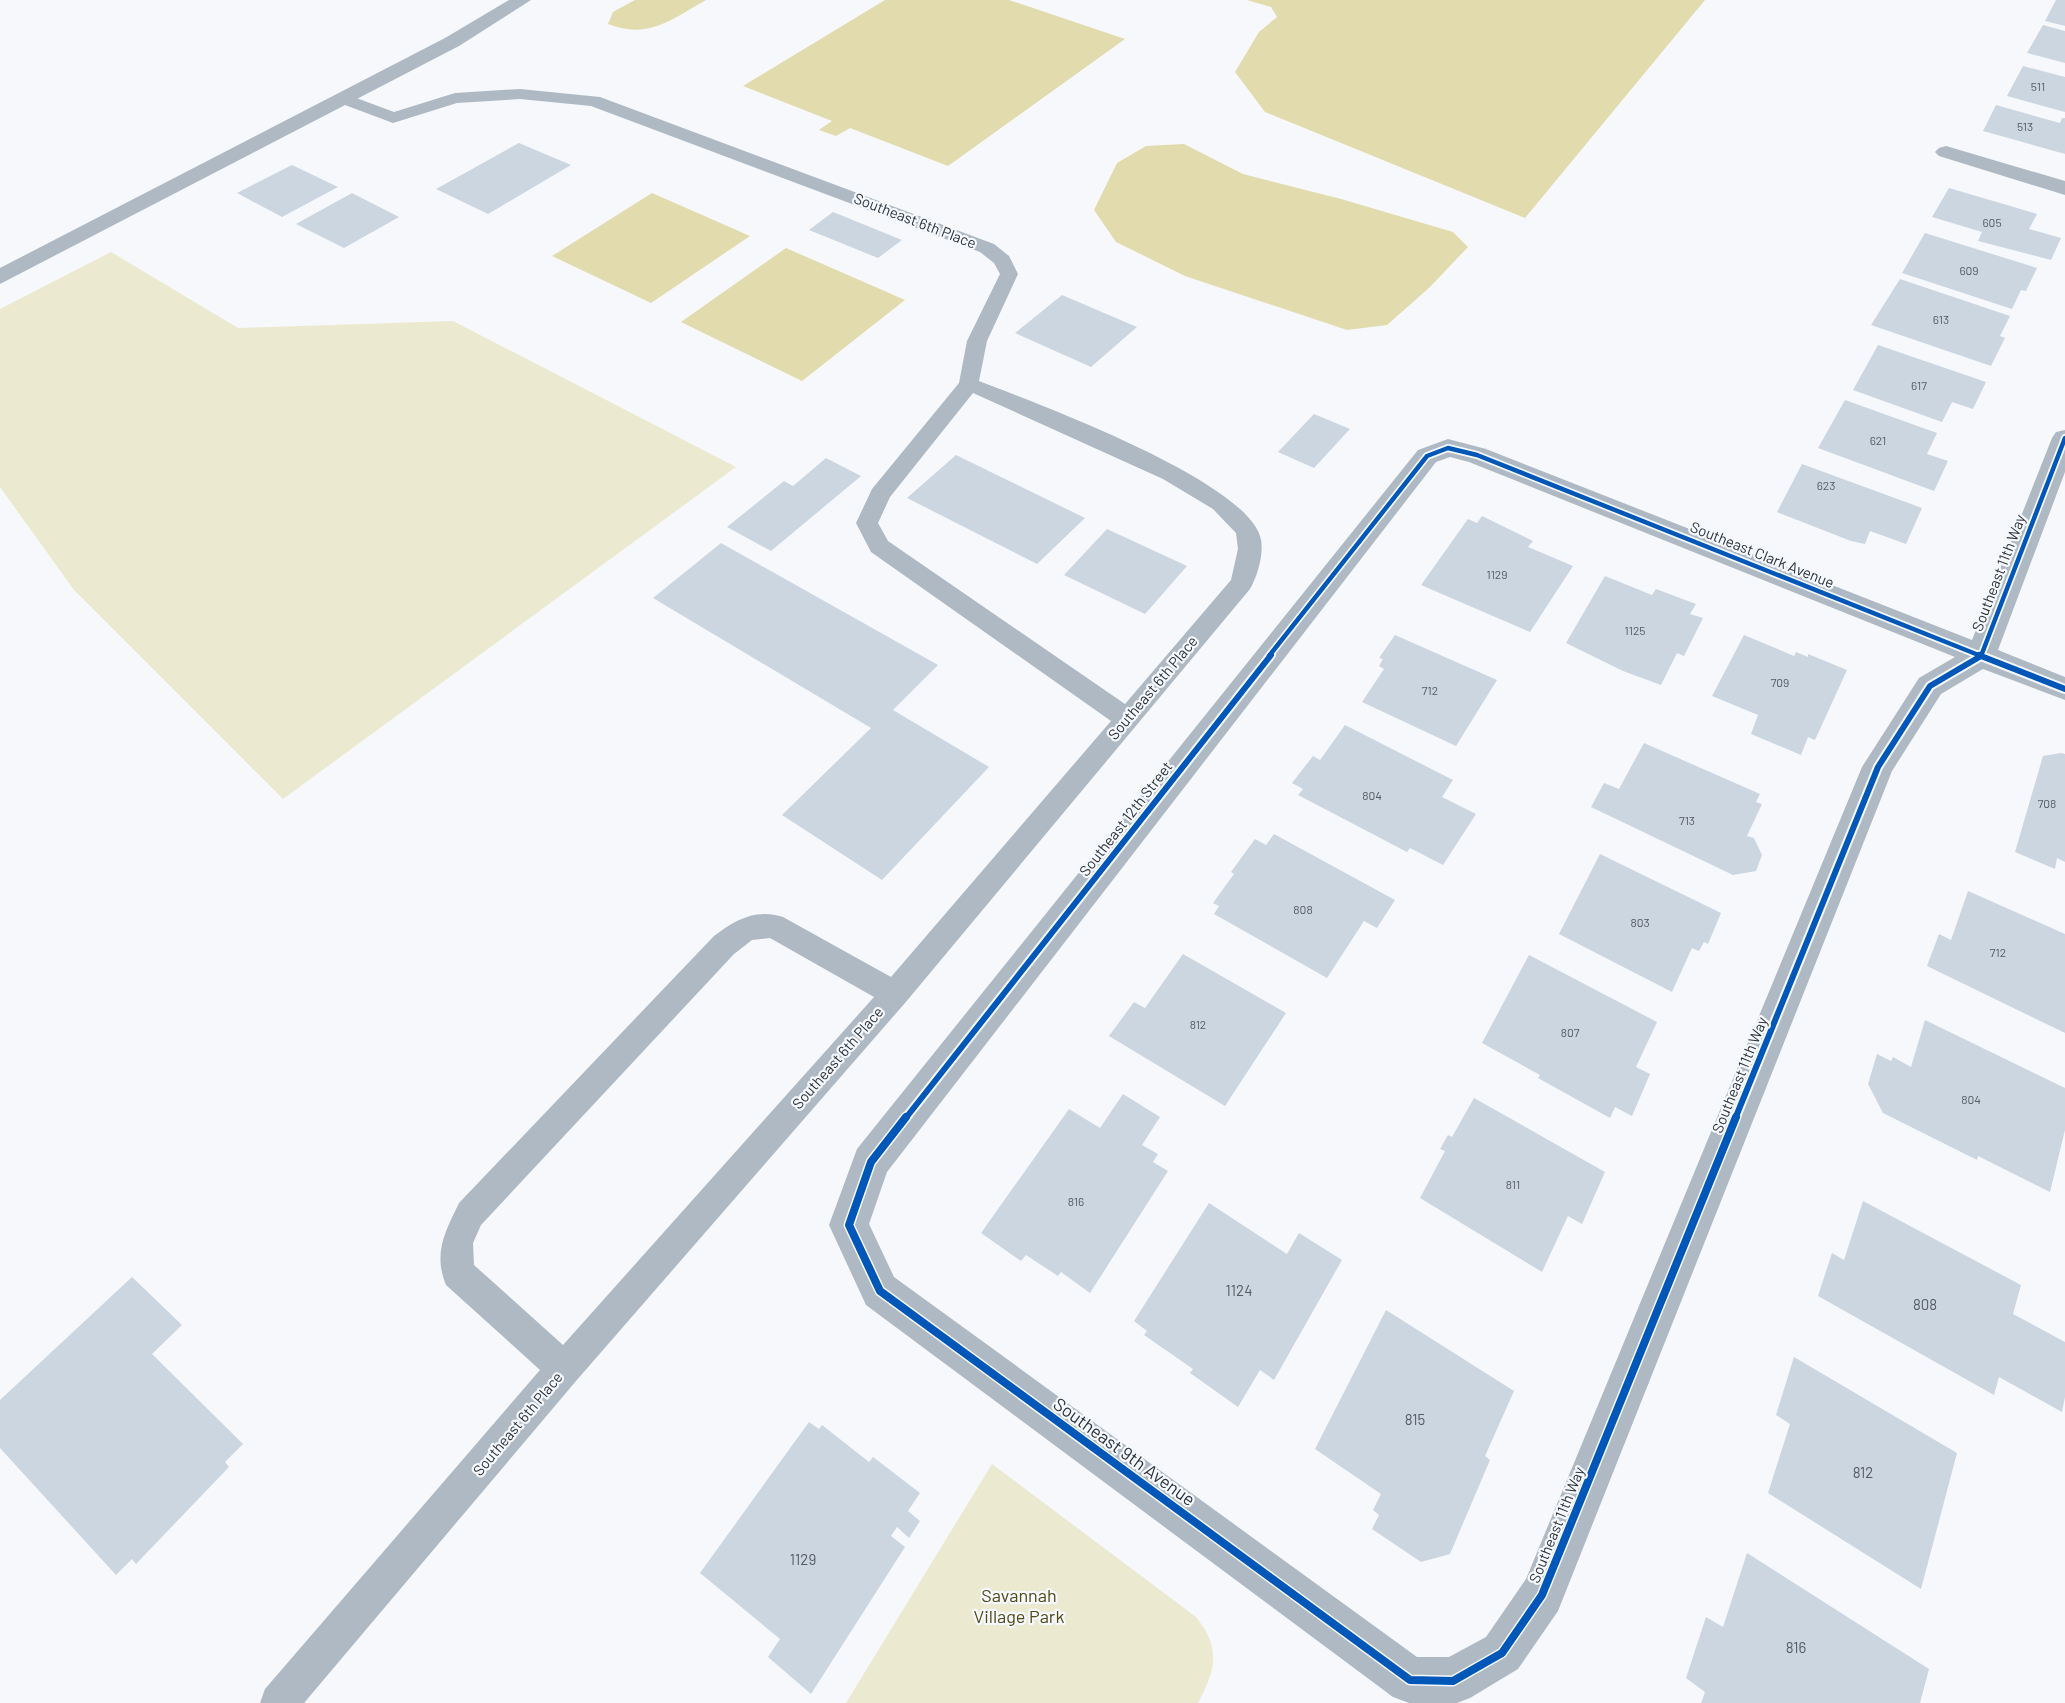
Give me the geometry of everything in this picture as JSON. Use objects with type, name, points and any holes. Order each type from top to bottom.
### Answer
[{"type":"street","points":[[0,277],[452,42],[522,0]]},
{"type":"street","points":[[1946,152],[2065,188]]},
{"type":"street","name":"Southeast 11th Way","points":[[1405,1691],[1453,1681],[1502,1653],[1542,1595],[1878,767],[1930,686],[1981,656],[2065,438]]},
{"type":"street","name":"Southeast Clark Avenue","points":[[1448,448],[1477,455],[2065,689]]},
{"type":"street","name":"Southeast 12th Street","points":[[849,1225],[871,1162],[1427,456],[1448,448]]},
{"type":"street","name":"Southeast 9th Avenue","points":[[849,1225],[880,1291],[1405,1691]]},
{"type":"lane","name":"Southeast 6th Place","points":[[279,1703],[564,1369],[895,994],[1242,583],[1249,556],[1247,532],[1223,507],[1176,476],[1040,412],[969,384],[969,364],[974,345],[1009,274],[1002,260],[987,248],[594,101],[520,94],[455,98],[393,118],[343,98]]},
{"type":"lane","points":[[969,384],[880,494],[867,523],[879,546],[1127,719]]},
{"type":"lane","points":[[564,1369],[458,1273],[457,1242],[470,1214],[724,945],[746,928],[773,926],[895,994]]},
{"type":"green space","points":[[111,252],[238,328],[453,321],[736,467],[283,799],[74,590],[0,487],[0,309]]},
{"type":"green space","name":"Savannah Village Park","points":[[992,1464],[1196,1617],[1209,1639],[1213,1659],[1209,1680],[1198,1703],[846,1703]]},
{"type":"shaded area","points":[[635,0],[706,0],[671,20],[648,28],[635,30],[608,24],[613,12]]},
{"type":"shaded area","points":[[885,0],[1009,0],[1125,39],[948,166],[850,128],[836,136],[819,130],[832,121],[743,86]]},
{"type":"shaded area","points":[[1247,0],[1705,0],[1525,218],[1265,112],[1235,72],[1259,32],[1277,17],[1271,7]]},
{"type":"shaded area","points":[[1184,144],[1243,174],[1341,199],[1453,232],[1468,247],[1430,287],[1387,325],[1347,330],[1185,276],[1116,242],[1094,210],[1117,163],[1146,146]]},
{"type":"shaded area","points":[[652,193],[750,236],[651,303],[552,256]]},
{"type":"shaded area","points":[[786,248],[905,300],[802,381],[681,322]]},
{"type":"building","points":[[2056,0],[2065,0],[2065,26],[2045,21]]},
{"type":"building","points":[[2043,25],[2065,31],[2065,63],[2027,53]]},
{"type":"building","points":[[2023,66],[2065,77],[2065,112],[2007,96]]},
{"type":"building","points":[[1996,105],[2060,123],[2062,118],[2065,118],[2065,154],[1983,131]]},
{"type":"building","points":[[519,143],[571,165],[488,214],[436,189]]},
{"type":"building","points":[[292,165],[338,187],[282,217],[237,193]]},
{"type":"building","points":[[1949,188],[2037,214],[2029,229],[2061,238],[2051,260],[1978,241],[1982,232],[1932,217]]},
{"type":"building","points":[[352,193],[399,217],[344,248],[296,224]]},
{"type":"building","points":[[833,212],[902,240],[878,258],[809,230]]},
{"type":"building","points":[[1925,233],[2037,268],[2026,291],[2021,290],[2012,309],[1902,273]]},
{"type":"building","points":[[1900,279],[2010,316],[2000,336],[2005,338],[1991,366],[1871,325]]},
{"type":"building","points":[[1062,295],[1137,327],[1091,367],[1015,333]]},
{"type":"building","points":[[1878,345],[1986,382],[1973,409],[1952,402],[1942,422],[1853,390]]},
{"type":"building","points":[[1845,400],[1937,433],[1927,454],[1948,461],[1934,491],[1818,448]]},
{"type":"building","points":[[1314,414],[1350,429],[1314,468],[1278,452]]},
{"type":"building","points":[[956,455],[1085,518],[1037,564],[907,498]]},
{"type":"building","points":[[826,458],[861,476],[771,551],[727,527],[784,481],[793,486]]},
{"type":"building","points":[[1802,464],[1922,508],[1906,544],[1870,531],[1865,544],[1851,541],[1777,512]]},
{"type":"building","points":[[1482,516],[1533,541],[1528,547],[1573,566],[1530,632],[1421,585],[1468,519],[1477,523]]},
{"type":"building","points":[[1107,529],[1187,566],[1145,614],[1064,575]]},
{"type":"building","points":[[721,543],[938,665],[893,710],[989,767],[882,880],[782,815],[871,728],[653,598]]},
{"type":"building","points":[[1605,576],[1652,595],[1656,589],[1696,604],[1690,614],[1703,618],[1684,656],[1677,653],[1661,685],[1623,671],[1566,643]]},
{"type":"building","points":[[1395,635],[1497,680],[1456,746],[1362,702],[1384,669],[1379,666],[1383,659],[1379,658]]},
{"type":"building","points":[[1744,635],[1794,656],[1796,652],[1808,657],[1808,654],[1847,670],[1815,740],[1808,737],[1801,755],[1751,734],[1758,715],[1712,696]]},
{"type":"building","points":[[1345,725],[1453,780],[1442,797],[1476,814],[1443,865],[1410,848],[1407,852],[1298,795],[1303,789],[1292,783],[1313,756],[1320,760]]},
{"type":"building","points":[[1644,743],[1760,794],[1756,802],[1762,804],[1747,836],[1754,838],[1762,855],[1756,871],[1733,875],[1591,807],[1604,783],[1619,789]]},
{"type":"building","points":[[2065,754],[2065,862],[2057,858],[2055,869],[2015,852],[2043,756]]},
{"type":"building","points":[[1274,834],[1395,900],[1377,928],[1364,921],[1327,978],[1214,914],[1219,906],[1213,903],[1234,874],[1231,872],[1255,839],[1266,845]]},
{"type":"building","points":[[1600,854],[1721,913],[1708,944],[1704,942],[1699,951],[1692,948],[1672,992],[1559,934]]},
{"type":"building","points":[[1968,891],[2065,934],[2065,1033],[1927,966],[1939,934],[1951,940]]},
{"type":"building","points":[[1183,954],[1286,1013],[1225,1106],[1109,1036],[1134,1002],[1145,1008]]},
{"type":"building","points":[[1529,955],[1657,1022],[1636,1067],[1650,1074],[1632,1116],[1615,1107],[1610,1118],[1538,1078],[1540,1075],[1482,1043]]},
{"type":"building","points":[[1925,1020],[2065,1088],[2065,1130],[2050,1192],[1978,1156],[1977,1160],[1883,1113],[1868,1084],[1877,1054],[1891,1061],[1893,1057],[1911,1067]]},
{"type":"building","points":[[1123,1094],[1160,1117],[1142,1145],[1158,1154],[1153,1162],[1168,1171],[1090,1293],[1061,1272],[1058,1276],[1026,1255],[1021,1261],[981,1233],[1069,1109],[1100,1128]]},
{"type":"building","points":[[1474,1098],[1605,1172],[1582,1224],[1568,1216],[1542,1272],[1420,1198],[1445,1151],[1440,1149],[1448,1135],[1452,1137]]},
{"type":"building","points":[[1863,1201],[2021,1285],[2013,1314],[2065,1342],[2065,1397],[2062,1412],[1999,1377],[1994,1395],[1818,1296],[1832,1253],[1844,1260]]},
{"type":"building","points":[[1209,1203],[1287,1254],[1299,1233],[1342,1260],[1274,1380],[1260,1370],[1238,1407],[1190,1373],[1193,1369],[1144,1335],[1147,1331],[1134,1321]]},
{"type":"building","points":[[132,1277],[182,1325],[152,1354],[243,1444],[225,1462],[229,1467],[136,1564],[132,1559],[116,1575],[0,1448],[0,1400]]},
{"type":"building","points":[[1386,1310],[1514,1391],[1485,1456],[1490,1460],[1450,1554],[1421,1562],[1372,1529],[1379,1515],[1373,1510],[1381,1494],[1315,1449]]},
{"type":"building","points":[[1794,1357],[1957,1453],[1921,1589],[1768,1493],[1790,1424],[1776,1415]]},
{"type":"building","points":[[809,1422],[819,1429],[822,1425],[869,1462],[873,1457],[920,1493],[908,1511],[920,1521],[909,1538],[897,1527],[891,1536],[905,1547],[811,1694],[768,1657],[780,1639],[700,1573]]},
{"type":"building","points":[[1747,1553],[1929,1669],[1920,1703],[1701,1703],[1705,1692],[1686,1678],[1706,1617],[1723,1627]]},
{"type":"cycle path","points":[[2065,438],[1981,656],[1930,686],[1878,767],[1542,1595],[1502,1653],[1453,1681],[1410,1680],[880,1291],[849,1225],[871,1162],[1427,456],[1448,448],[1477,455],[2065,689]]}]
